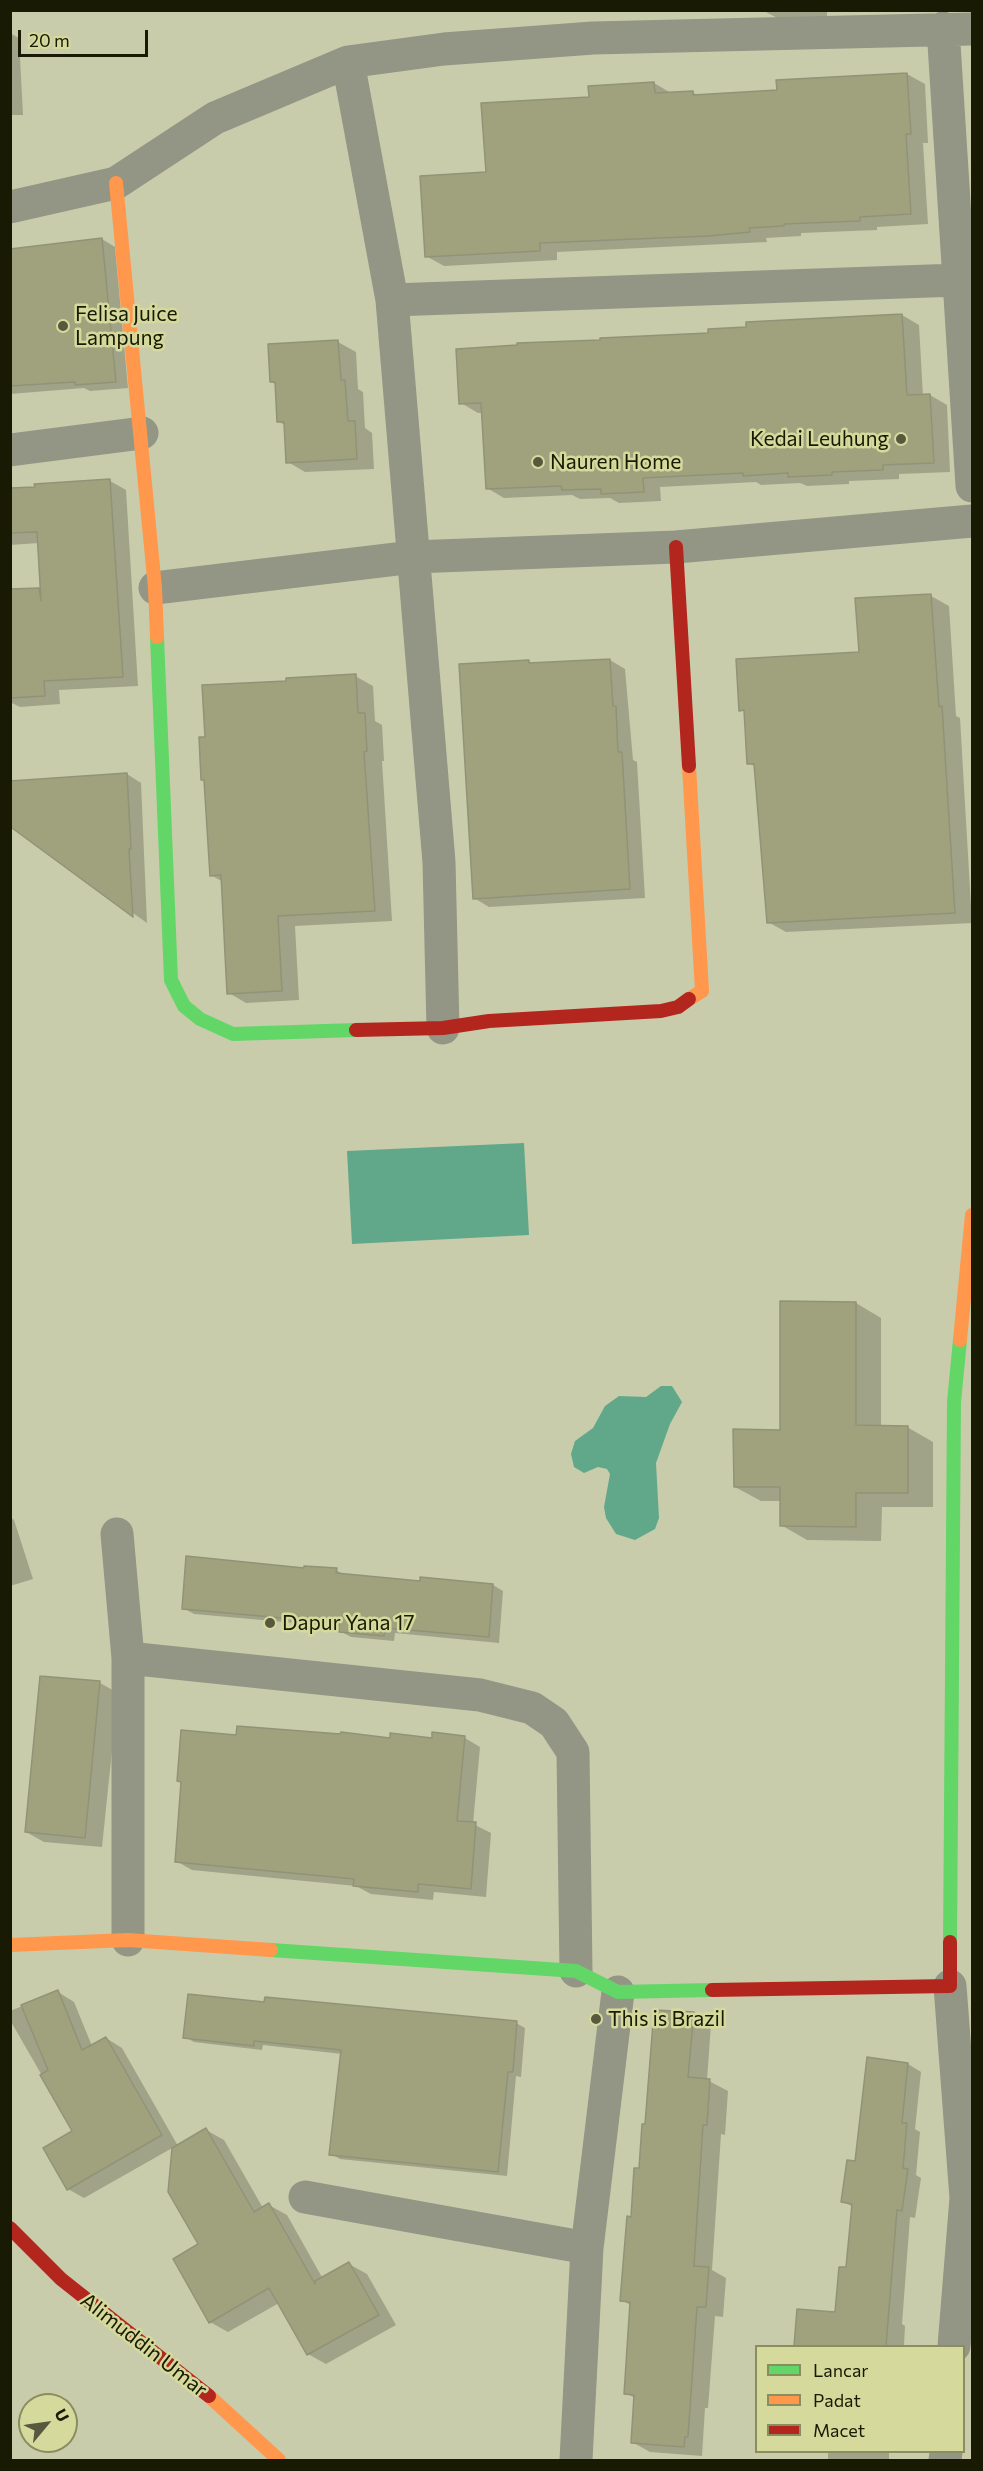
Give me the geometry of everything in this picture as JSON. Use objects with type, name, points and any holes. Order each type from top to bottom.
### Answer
[{"type":"street","points":[[10,207],[116,183],[215,118],[348,62],[444,49],[593,38],[958,28],[958,280],[972,486]]},
{"type":"street","points":[[348,62],[392,300],[439,862],[443,1028]]},
{"type":"street","points":[[116,183],[142,433],[155,588],[171,980],[184,1006],[200,1019],[233,1034],[443,1028],[489,1021],[661,1011],[678,1007],[702,991],[676,547]]},
{"type":"street","points":[[392,300],[958,280]]},
{"type":"street","points":[[10,450],[142,433]]},
{"type":"street","points":[[155,588],[414,557],[676,547],[972,521]]},
{"type":"street","points":[[954,2345],[966,2198],[950,1986],[954,1402],[972,1215]]},
{"type":"street","points":[[117,1534],[128,1658],[128,1940]]},
{"type":"street","points":[[128,1658],[480,1695],[532,1708],[554,1723],[573,1752],[576,1971]]},
{"type":"street","points":[[10,1945],[128,1940],[576,1971],[618,1992],[950,1986]]},
{"type":"street","points":[[576,2460],[586,2248],[618,1992]]},
{"type":"street","points":[[305,2197],[586,2248]]},
{"type":"street","name":"Alimuddin Umar","points":[[10,2228],[61,2279],[137,2341],[196,2384],[279,2460]]},
{"type":"shaded area","points":[[524,1143],[529,1235],[352,1244],[347,1151]]},
{"type":"shaded area","points":[[661,1386],[672,1386],[682,1402],[670,1424],[656,1463],[659,1518],[655,1529],[635,1540],[616,1534],[606,1518],[604,1507],[610,1474],[607,1469],[598,1467],[584,1473],[574,1467],[571,1454],[575,1441],[593,1428],[605,1406],[619,1396],[646,1397]]},
{"type":"building","points":[[907,73],[911,134],[906,134],[911,214],[860,217],[860,221],[784,224],[784,226],[749,228],[750,232],[709,236],[540,243],[540,251],[425,257],[420,176],[486,172],[481,103],[589,97],[588,86],[654,82],[655,93],[693,91],[693,95],[777,90],[776,80]]},
{"type":"building","points":[[102,238],[116,382],[10,386],[10,249]]},
{"type":"building","points":[[902,314],[907,395],[930,394],[934,463],[883,465],[883,470],[832,472],[832,475],[788,477],[788,473],[743,476],[743,473],[643,478],[644,492],[601,494],[601,489],[562,490],[561,486],[486,489],[481,403],[459,404],[456,349],[517,345],[517,343],[708,333],[708,329],[746,327],[746,322]]},
{"type":"building","points":[[338,340],[341,380],[345,380],[348,421],[355,421],[357,459],[286,463],[284,422],[277,422],[275,382],[270,382],[268,344]]},
{"type":"building","points":[[110,479],[123,677],[44,681],[45,696],[10,698],[10,589],[39,588],[41,601],[37,532],[10,533],[10,488],[35,487],[34,484]]},
{"type":"building","points":[[931,594],[939,707],[942,706],[955,913],[767,923],[754,764],[747,764],[744,710],[739,711],[736,659],[859,652],[855,598]]},
{"type":"building","points":[[610,659],[613,706],[616,706],[618,752],[622,752],[630,889],[473,899],[459,664]]},
{"type":"building","points":[[356,674],[358,713],[365,713],[367,751],[364,752],[375,911],[278,916],[282,991],[227,994],[221,875],[210,876],[204,780],[201,780],[199,737],[205,737],[202,685],[286,681],[286,678]]},
{"type":"building","points":[[127,773],[133,917],[12,828],[10,818],[10,781]]},
{"type":"building","points":[[780,1301],[856,1302],[856,1425],[908,1426],[908,1493],[856,1493],[856,1527],[780,1526],[780,1487],[734,1487],[733,1429],[780,1430]]},
{"type":"building","points":[[186,1556],[304,1568],[304,1566],[337,1568],[336,1573],[420,1581],[420,1577],[493,1584],[489,1637],[385,1628],[384,1636],[339,1632],[339,1623],[182,1609]]},
{"type":"building","points":[[40,1676],[100,1681],[85,1838],[25,1832]]},
{"type":"building","points":[[237,1726],[340,1734],[341,1732],[390,1738],[390,1733],[432,1738],[432,1732],[465,1736],[457,1821],[476,1822],[471,1889],[418,1884],[418,1892],[353,1886],[354,1879],[175,1862],[181,1782],[177,1781],[181,1730],[236,1735]]},
{"type":"building","points":[[58,1990],[82,2050],[106,2037],[162,2135],[67,2190],[43,2148],[72,2131],[40,2075],[48,2070],[21,2005]]},
{"type":"building","points":[[188,1994],[264,2002],[265,1997],[517,2021],[513,2072],[508,2072],[498,2172],[329,2155],[341,2050],[254,2041],[254,2046],[183,2038]]},
{"type":"building","points":[[654,2010],[694,2012],[688,2077],[710,2079],[707,2125],[703,2125],[694,2266],[709,2267],[706,2307],[697,2307],[688,2437],[685,2437],[684,2447],[631,2443],[634,2395],[624,2394],[630,2302],[620,2301],[627,2216],[631,2217],[634,2168],[639,2168],[642,2124],[645,2124]]},
{"type":"building","points":[[867,2057],[908,2063],[902,2123],[907,2123],[903,2168],[908,2169],[902,2211],[897,2210],[886,2345],[794,2345],[797,2309],[835,2312],[839,2267],[846,2267],[852,2204],[841,2202],[847,2160],[855,2161]]},
{"type":"building","points":[[206,2128],[254,2212],[269,2203],[315,2284],[315,2281],[349,2262],[379,2315],[307,2355],[269,2288],[209,2323],[173,2259],[198,2244],[168,2192],[172,2148]]},
{"type":"traffic: fast","points":[[157,637],[171,980],[184,1006],[200,1019],[233,1034],[356,1030]]},
{"type":"traffic: fast","points":[[950,1942],[954,1402],[960,1340]]},
{"type":"traffic: fast","points":[[271,1950],[576,1971],[618,1992],[712,1990]]},
{"type":"traffic: slow","points":[[116,183],[155,588],[157,637]]},
{"type":"traffic: slow","points":[[689,766],[702,991],[689,999]]},
{"type":"traffic: slow","points":[[960,1340],[972,1215]]},
{"type":"traffic: slow","points":[[10,1945],[128,1940],[271,1950]]},
{"type":"traffic: slow","points":[[209,2396],[279,2460]]},
{"type":"traffic: jam","points":[[676,547],[689,766]]},
{"type":"traffic: jam","points":[[356,1030],[443,1028],[489,1021],[661,1011],[678,1007],[689,999]]},
{"type":"traffic: jam","points":[[712,1990],[950,1986],[950,1942]]},
{"type":"traffic: jam","points":[[10,2228],[61,2279],[209,2396]]},
{"type":"place","name":"Felisa Juice Lampung","points":[[63,326]]},
{"type":"place","name":"Kedai Leuhung","points":[[901,439]]},
{"type":"place","name":"Nauren Home","points":[[538,462]]},
{"type":"place","name":"Dapur Yana 17","points":[[270,1623]]},
{"type":"place","name":"This is Brazil","points":[[596,2019]]}]
